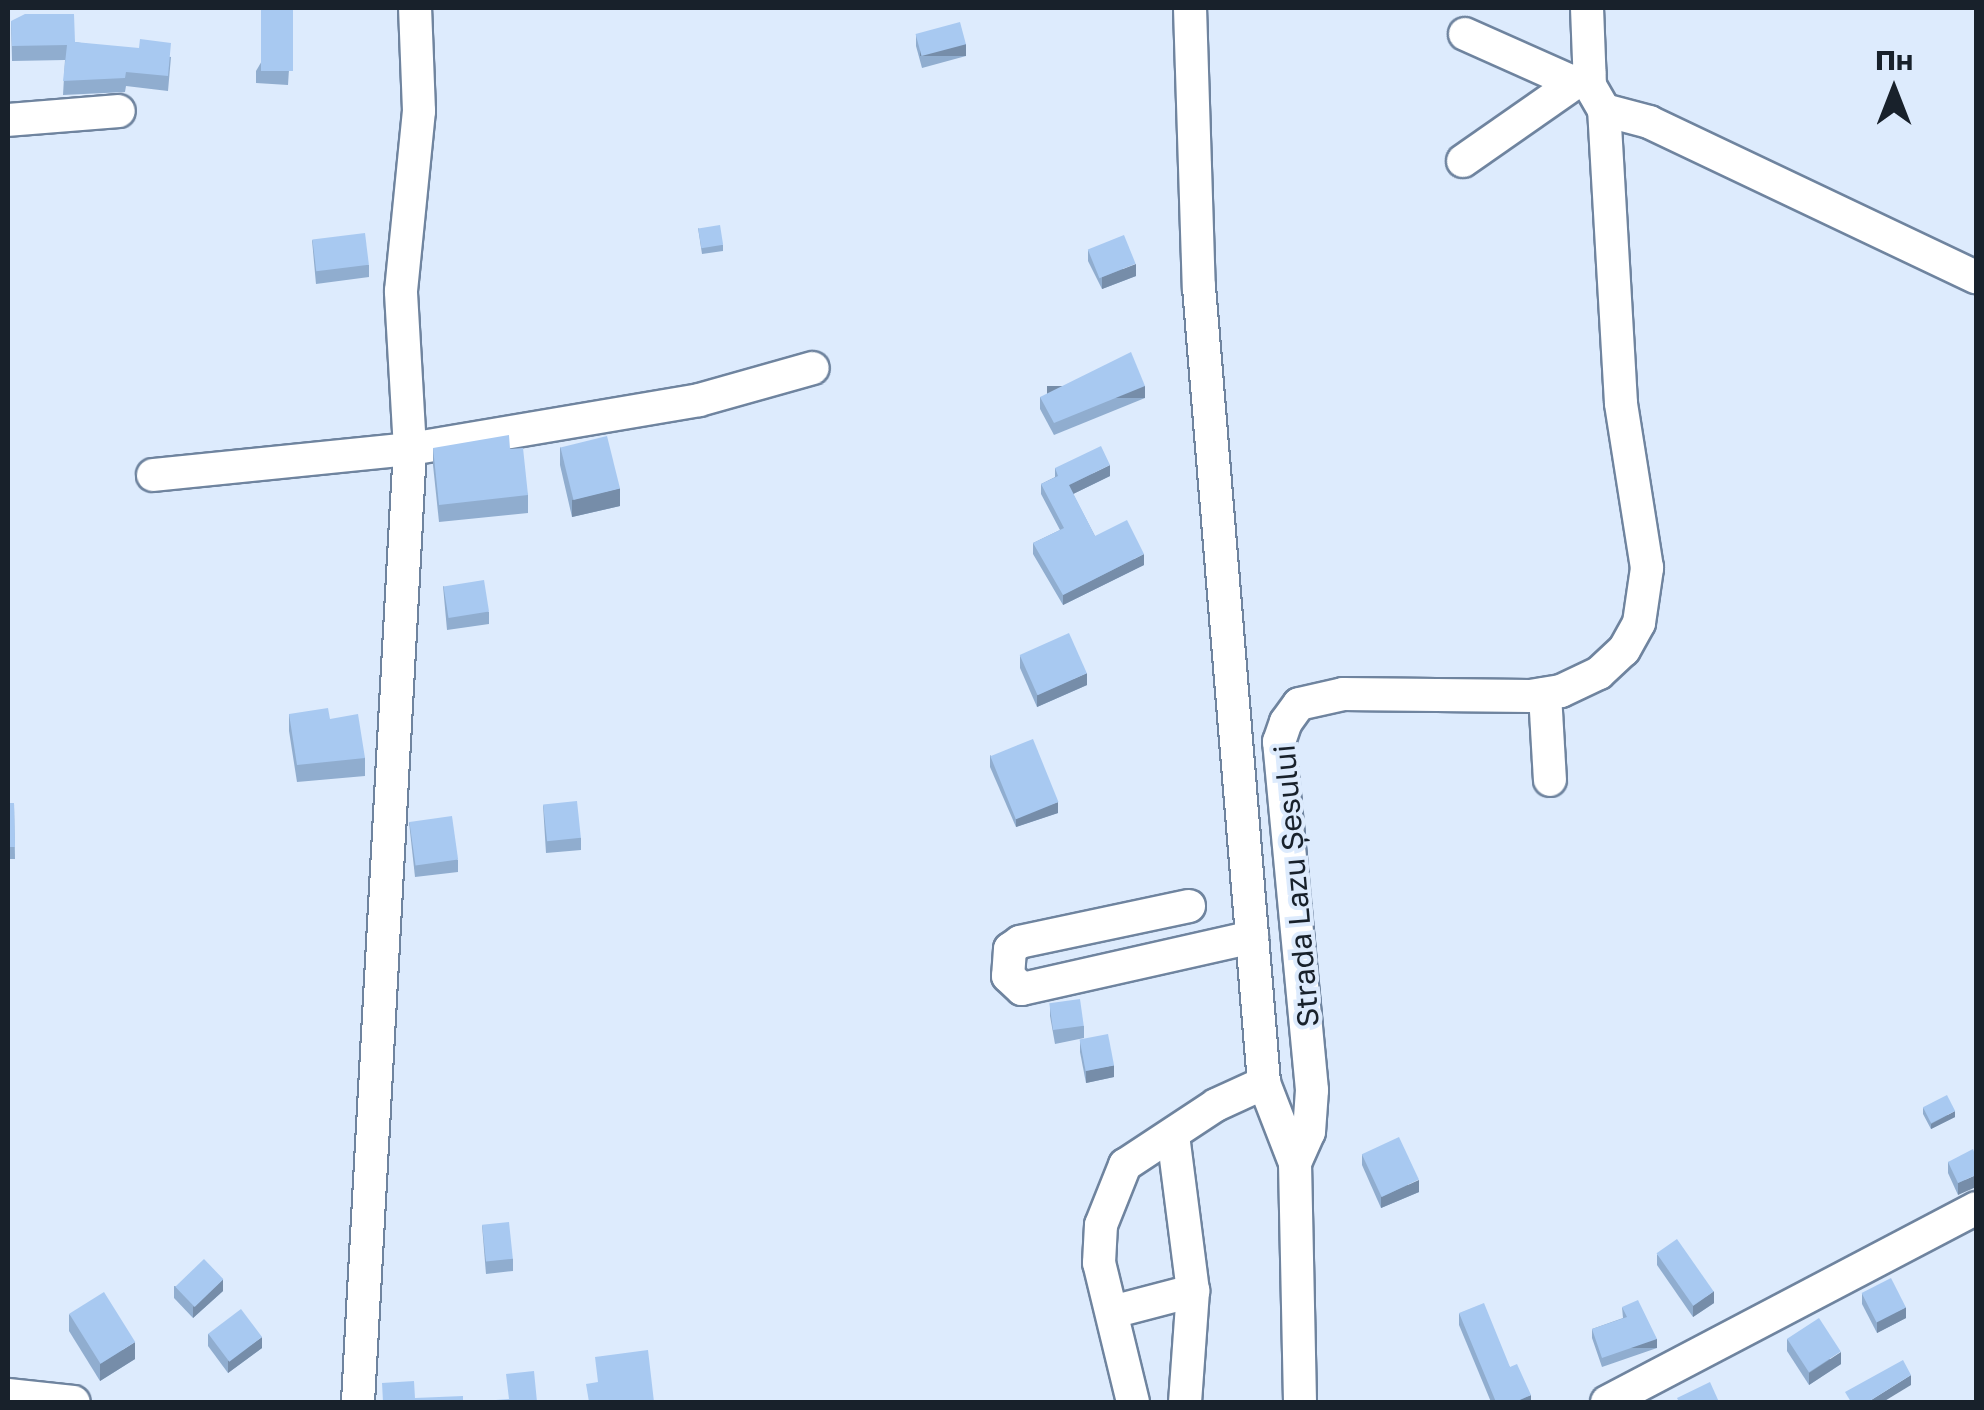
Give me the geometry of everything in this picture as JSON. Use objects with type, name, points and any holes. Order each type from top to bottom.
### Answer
[{"type":"street","points":[[358,1402],[410,449],[400,291],[419,111],[414,8]]},
{"type":"street","name":"Strada Lazu Șesului","points":[[1190,8],[1199,286],[1264,1083],[1295,1163],[1300,1402]]},
{"type":"street","name":"Strada Lazu Șesului","points":[[1295,1163],[1310,1132],[1312,1090],[1279,742],[1286,722],[1299,704],[1342,694],[1545,694],[1599,673],[1624,650],[1646,593],[1621,403],[1604,110],[1582,78],[1588,8]]},
{"type":"street","points":[[1465,34],[1582,78]]},
{"type":"street","points":[[1463,161],[1582,78]]},
{"type":"street","points":[[1604,110],[1649,122],[1976,277]]},
{"type":"street","points":[[8,120],[119,111]]},
{"type":"street","points":[[153,475],[410,449],[699,400],[813,368]]},
{"type":"street","points":[[1545,694],[1550,780]]},
{"type":"street","points":[[1190,906],[1020,942],[1010,949],[1008,976],[1022,989],[1252,936]]},
{"type":"street","points":[[1134,1402],[1116,1311],[1099,1263],[1100,1224],[1126,1165],[1264,1083]]},
{"type":"street","points":[[1173,1135],[1193,1290],[1185,1402]]},
{"type":"street","points":[[1607,1402],[1976,1208]]},
{"type":"street","points":[[1116,1311],[1193,1290]]},
{"type":"street","points":[[8,1395],[74,1402]]},
{"type":"building","points":[[261,8],[293,8],[293,71],[261,71]]},
{"type":"building","points":[[25,14],[74,14],[75,42],[139,48],[140,39],[171,43],[168,76],[126,72],[125,78],[63,81],[67,45],[12,46],[11,21]]},
{"type":"building","points":[[960,22],[966,44],[922,56],[916,34]]},
{"type":"building","points":[[720,225],[723,245],[701,248],[698,228]]},
{"type":"building","points":[[365,233],[369,265],[316,271],[312,239]]},
{"type":"building","points":[[1124,235],[1136,264],[1099,278],[1088,250]]},
{"type":"building","points":[[1131,352],[1145,386],[1054,423],[1040,397]]},
{"type":"building","points":[[509,435],[510,449],[523,448],[528,495],[439,505],[433,448]]},
{"type":"building","points":[[607,436],[620,488],[573,500],[560,448]]},
{"type":"building","points":[[1101,446],[1110,465],[1069,485],[1095,536],[1127,520],[1144,554],[1063,595],[1033,543],[1064,528],[1041,484],[1058,476],[1055,468]]},
{"type":"building","points":[[484,580],[489,612],[449,618],[444,586]]},
{"type":"building","points":[[1069,633],[1087,673],[1038,695],[1020,655]]},
{"type":"building","points":[[328,708],[330,719],[358,714],[365,758],[297,765],[289,714]]},
{"type":"building","points":[[1033,739],[1058,802],[1016,819],[990,756]]},
{"type":"building","points":[[577,801],[581,838],[547,841],[543,805]]},
{"type":"building","points":[[8,803],[14,803],[15,847],[8,847]]},
{"type":"building","points":[[452,816],[458,860],[416,866],[409,822]]},
{"type":"building","points":[[1080,999],[1084,1026],[1053,1030],[1049,1003]]},
{"type":"building","points":[[1108,1034],[1114,1065],[1086,1071],[1080,1040]]},
{"type":"building","points":[[1947,1095],[1955,1111],[1931,1123],[1923,1107]]},
{"type":"building","points":[[1399,1137],[1419,1180],[1382,1197],[1362,1154]]},
{"type":"building","points":[[1973,1149],[1976,1175],[1958,1183],[1948,1162]]},
{"type":"building","points":[[509,1222],[513,1259],[486,1262],[482,1225]]},
{"type":"building","points":[[1677,1239],[1714,1291],[1693,1306],[1657,1253]]},
{"type":"building","points":[[204,1259],[223,1279],[195,1307],[175,1287]]},
{"type":"building","points":[[1891,1278],[1906,1307],[1877,1322],[1862,1293]]},
{"type":"building","points":[[104,1292],[135,1342],[100,1364],[69,1314]]},
{"type":"building","points":[[1638,1300],[1657,1339],[1602,1358],[1592,1329],[1627,1317],[1622,1307]]},
{"type":"building","points":[[1484,1303],[1510,1367],[1517,1364],[1531,1395],[1515,1402],[1496,1402],[1459,1313]]},
{"type":"building","points":[[241,1309],[262,1337],[229,1362],[208,1334]]},
{"type":"building","points":[[1819,1318],[1841,1352],[1809,1372],[1787,1339]]},
{"type":"building","points":[[648,1350],[654,1402],[589,1402],[586,1384],[598,1382],[595,1357]]},
{"type":"building","points":[[1903,1360],[1911,1375],[1868,1402],[1851,1402],[1845,1392]]},
{"type":"building","points":[[534,1371],[537,1402],[469,1402],[509,1399],[506,1374]]},
{"type":"building","points":[[414,1381],[415,1398],[463,1396],[463,1402],[383,1402],[382,1383]]},
{"type":"building","points":[[1710,1382],[1719,1402],[1679,1402],[1677,1398]]}]
